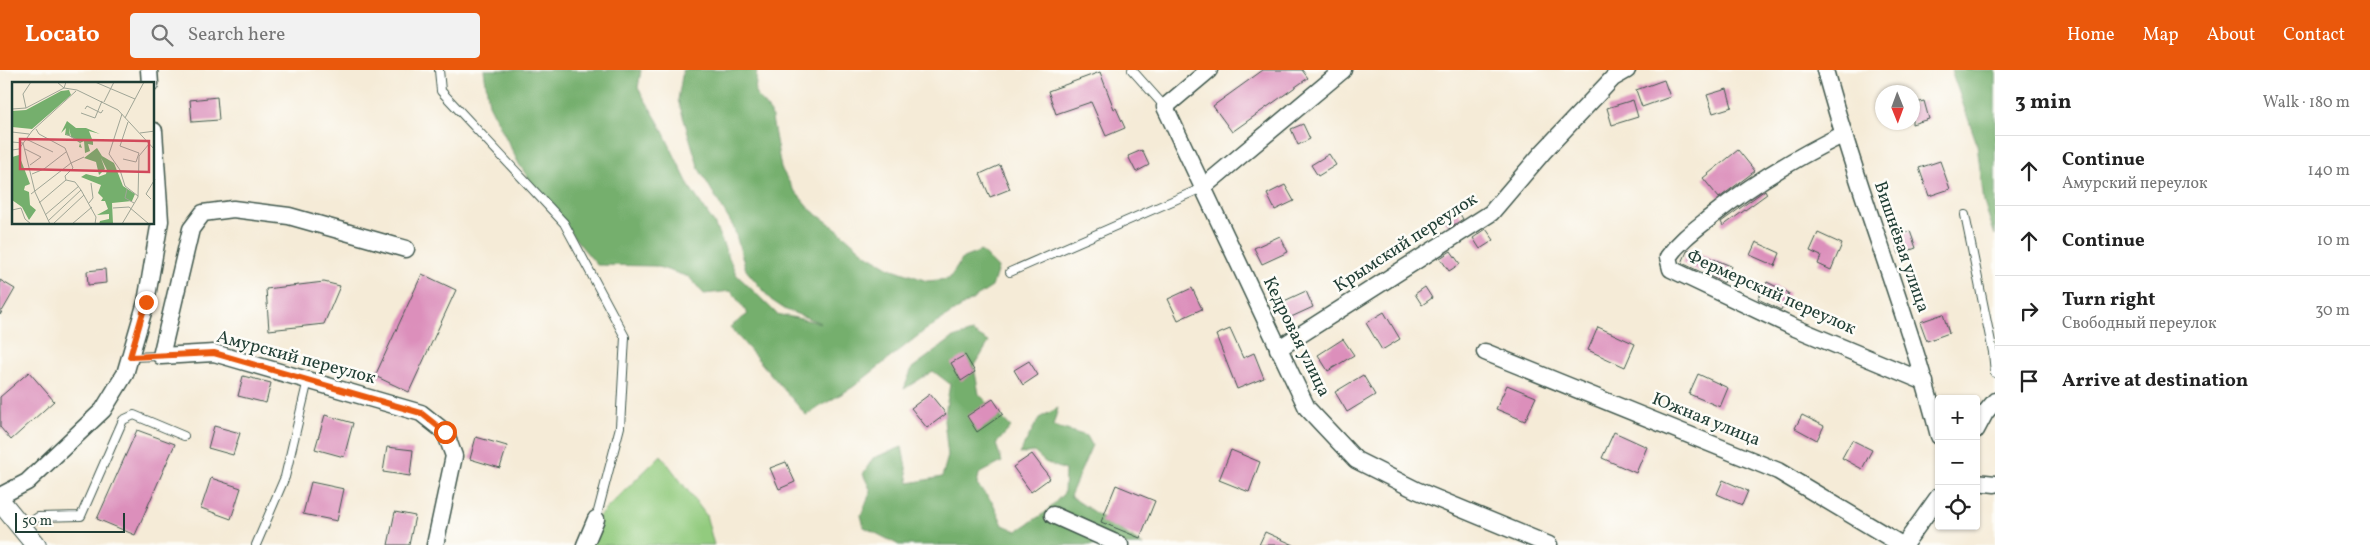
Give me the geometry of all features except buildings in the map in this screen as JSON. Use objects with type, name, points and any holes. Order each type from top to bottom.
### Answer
[{"type":"street","points":[[1165,107],[1209,70]]},
{"type":"street","points":[[1202,188],[1343,70]]},
{"type":"street","name":"Крымский переулок","points":[[1278,349],[1491,213],[1543,152],[1613,78],[1627,70]]},
{"type":"street","name":"Вишнёвая улица","points":[[1825,70],[1842,134],[1925,382],[1935,421]]},
{"type":"street","name":"Кедровая улица","points":[[1165,107],[1306,408],[1356,460],[1416,490],[1549,545]]},
{"type":"street","name":"Фермерский переулок","points":[[1842,134],[1794,158],[1744,191],[1677,243],[1668,257],[1671,269],[1792,327],[1925,382]]},
{"type":"street","points":[[0,496],[27,482],[104,410],[125,374],[146,302],[160,221],[155,146]]},
{"type":"street","points":[[161,356],[191,229],[203,213],[233,209],[289,216],[406,249]]},
{"type":"street","name":"Южная улица","points":[[1485,352],[1778,472],[1903,545]]},
{"type":"street","name":"Амурский переулок","points":[[161,356],[214,353],[421,413],[445,432],[454,456],[435,545]]},
{"type":"street","points":[[1980,422],[1995,401]]},
{"type":"street","points":[[1980,482],[1995,484]]},
{"type":"street","points":[[0,501],[36,545]]},
{"type":"street","points":[[1903,545],[1935,501]]},
{"type":"street","points":[[1053,515],[1120,545]]},
{"type":"street","points":[[585,545],[596,518]]},
{"type":"lane","points":[[439,70],[441,91],[564,224],[625,337],[620,427],[596,518]]},
{"type":"lane","points":[[1132,70],[1165,107]]},
{"type":"lane","points":[[1010,272],[1202,188]]},
{"type":"lane","points":[[1965,215],[1994,352],[1995,374]]},
{"type":"lane","points":[[130,357],[161,356]]},
{"type":"lane","points":[[256,545],[285,477],[308,380]]},
{"type":"lane","points":[[22,529],[38,517],[81,516],[123,420],[134,415],[184,436]]},
{"type":"green space","points":[[484,70],[641,70],[638,88],[659,123],[689,186],[714,223],[736,274],[777,314],[821,323],[786,310],[771,300],[746,270],[734,228],[699,169],[678,100],[683,70],[757,70],[755,93],[771,113],[781,168],[793,189],[811,210],[866,254],[890,268],[927,281],[949,279],[963,258],[981,251],[998,268],[992,287],[924,331],[853,387],[806,415],[730,327],[748,314],[731,291],[704,294],[689,277],[655,266],[597,265],[541,198],[519,164],[489,104]]},
{"type":"green space","points":[[1951,70],[1995,70],[1995,235],[1984,203],[1977,144]]},
{"type":"green space","points":[[972,332],[989,342],[974,367],[979,394],[1011,427],[996,444],[1002,462],[979,474],[977,485],[993,503],[1003,525],[1017,531],[1046,512],[1064,493],[1065,470],[1045,462],[1034,452],[1019,454],[1039,418],[1058,408],[1053,426],[1087,436],[1092,445],[1070,496],[1143,545],[899,545],[864,527],[861,515],[871,491],[863,474],[873,458],[902,447],[909,483],[942,477],[948,456],[944,420],[950,384],[933,371],[904,389],[912,368],[953,338]]},
{"type":"green space","points":[[661,455],[706,515],[714,545],[585,545],[596,519]]},
{"type":"route","points":[[146,302],[130,357],[214,353],[421,413],[445,432]]}]
